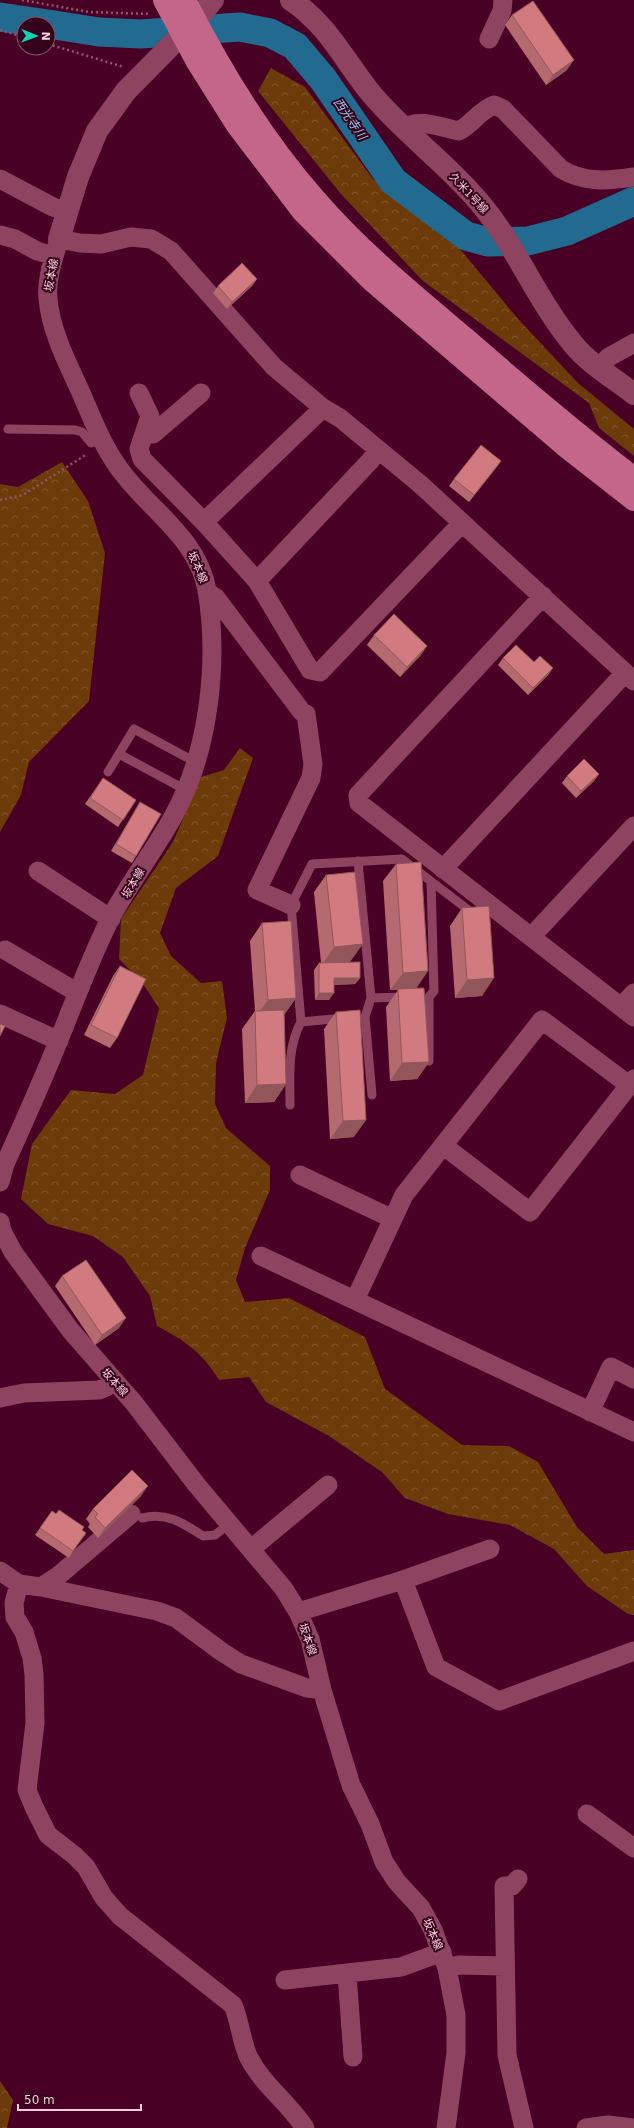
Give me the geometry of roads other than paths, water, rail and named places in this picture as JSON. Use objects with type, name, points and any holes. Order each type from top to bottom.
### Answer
[{"type":"highway","points":[[168,4],[204,57],[316,200],[384,270],[580,436],[634,478]]},
{"type":"highway","points":[[204,57],[236,124],[308,217],[372,281],[565,446],[634,500]]},
{"type":"street","name":"坂本線","points":[[0,1182],[5,1164],[110,919],[174,815],[191,780],[210,688],[212,654],[207,592],[204,575],[190,548],[170,522],[125,476],[104,444],[65,358],[51,319],[47,296],[49,275],[78,177],[97,131],[126,91],[197,19],[213,0]]},
{"type":"street","name":"久米1号線","points":[[291,0],[328,32],[370,91],[403,128],[472,193],[498,226],[552,318],[574,346],[598,367],[634,394]]},
{"type":"street","points":[[489,39],[502,11],[502,0]]},
{"type":"street","points":[[403,128],[413,122],[426,123],[459,131],[467,127],[485,108],[494,105],[503,109],[561,169],[570,174],[604,182],[634,178]]},
{"type":"street","points":[[0,179],[53,207],[68,212]]},
{"type":"street","points":[[0,235],[4,235],[37,251],[80,243],[101,244],[131,236],[151,239],[171,251],[274,367],[323,408],[340,418],[462,523],[543,596],[629,677],[437,875]]},
{"type":"street","points":[[598,367],[609,357],[634,343]]},
{"type":"street","points":[[138,393],[150,416],[140,449],[142,459],[204,522],[257,581],[310,670],[320,672],[462,523]]},
{"type":"street","points":[[144,433],[153,434],[201,393]]},
{"type":"street","points":[[204,522],[323,408]]},
{"type":"street","points":[[257,581],[364,467],[378,450]]},
{"type":"street","points":[[207,592],[216,598],[302,712],[306,714],[313,764],[311,778],[257,890],[291,905]]},
{"type":"street","points":[[543,596],[358,795],[359,802],[437,875],[531,937],[628,1012],[634,993]]},
{"type":"street","points":[[531,937],[634,826]]},
{"type":"street","points":[[38,871],[110,919]]},
{"type":"street","points":[[5,950],[78,993]]},
{"type":"street","points":[[0,1014],[59,1041]]},
{"type":"street","points":[[356,1300],[404,1195],[542,1020],[631,1082],[530,1212],[444,1146]]},
{"type":"street","points":[[300,1175],[393,1219]]},
{"type":"street","name":"坂本線","points":[[0,1222],[2,1231],[17,1258],[71,1331],[134,1403],[229,1524],[284,1589],[298,1612],[310,1639],[322,1690],[351,1785],[370,1824],[384,1862],[397,1882],[421,1908],[433,1930],[444,1960],[456,2014],[456,2053],[443,2127]]},
{"type":"street","points":[[261,1256],[634,1432]]},
{"type":"street","points":[[590,1412],[611,1367],[634,1379]]},
{"type":"street","points":[[0,1398],[24,1393],[99,1390],[106,1387],[113,1380]]},
{"type":"street","points":[[251,1549],[328,1485]]},
{"type":"street","points":[[41,1587],[58,1576],[137,1516]]},
{"type":"street","points":[[298,1612],[403,1580],[490,1549]]},
{"type":"street","points":[[0,1571],[18,1584],[41,1587],[157,1611],[176,1618],[241,1664],[307,1688],[322,1690]]},
{"type":"street","points":[[403,1580],[436,1667],[499,1701],[634,1652]]},
{"type":"street","points":[[18,1584],[14,1603],[15,1617],[24,1632],[32,1658],[34,1674],[35,1723],[28,1790],[34,1808],[48,1835],[74,1855],[86,1867],[104,1898],[120,1916],[233,2004],[240,2021],[248,2057],[277,2094],[296,2114],[305,2128]]},
{"type":"street","points":[[587,1814],[634,1848]]},
{"type":"street","points":[[518,1879],[512,1886],[504,1886],[507,2055],[524,2128]]},
{"type":"street","points":[[285,1980],[347,1974],[444,1960],[459,1965],[505,1966]]},
{"type":"street","points":[[347,1974],[353,2057]]},
{"type":"street","points":[[586,2128],[608,2125],[634,2128]]},
{"type":"lane","points":[[8,429],[75,430],[82,432],[91,443],[104,444]]},
{"type":"lane","points":[[108,772],[134,729],[186,757],[196,760]]},
{"type":"lane","points":[[119,754],[186,790]]},
{"type":"lane","points":[[290,1105],[290,1050],[294,1034],[301,1022],[291,905],[312,864],[402,859],[437,875],[483,922]]},
{"type":"lane","points":[[358,861],[371,998],[358,1017],[372,1094]]},
{"type":"lane","points":[[371,998],[422,997],[434,991],[437,875]]},
{"type":"lane","points":[[422,997],[429,1061]]},
{"type":"lane","points":[[301,1022],[358,1017]]},
{"type":"lane","points":[[137,1516],[178,1519],[203,1536],[215,1535],[229,1524]]},
{"type":"waterway","name":"西光寺川","points":[[0,17],[16,19]]},
{"type":"waterway","name":"西光寺川","points":[[56,25],[99,32],[141,34],[240,27],[270,33],[295,46],[323,79],[393,181],[466,236],[488,242],[528,241],[567,231],[634,201]]}]
